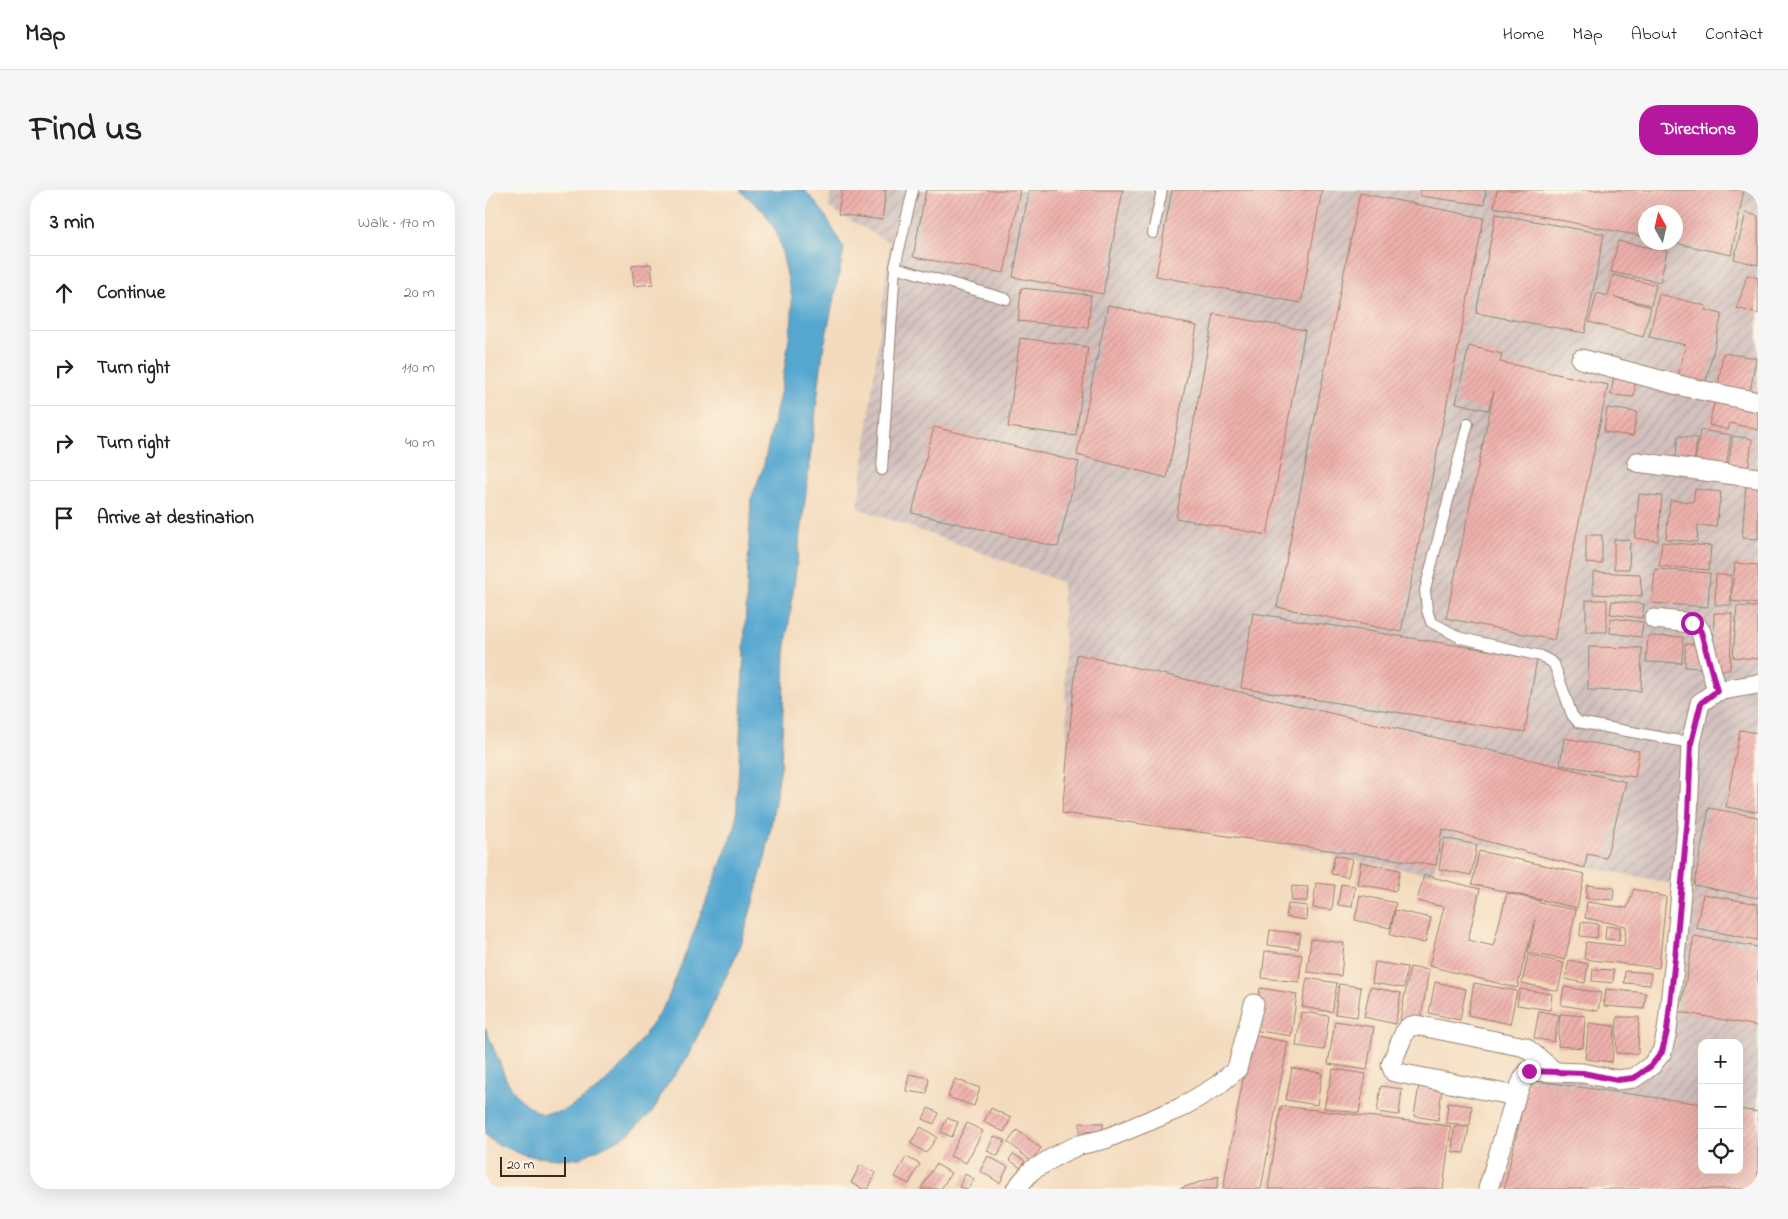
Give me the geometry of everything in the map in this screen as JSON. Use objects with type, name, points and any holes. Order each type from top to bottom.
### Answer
[{"type":"street","points":[[1581,358],[1685,387],[1758,402]]},
{"type":"street","points":[[1637,462],[1758,478]]},
{"type":"street","points":[[1654,619],[1692,623],[1697,626],[1701,632],[1717,691]]},
{"type":"street","points":[[1488,1189],[1516,1096],[1524,1077],[1529,1071],[1583,1073],[1617,1080],[1634,1078],[1651,1066],[1662,1052],[1667,1031],[1675,958],[1688,816],[1691,743],[1701,703],[1717,691],[1758,684]]},
{"type":"street","points":[[1016,1189],[1031,1171],[1061,1153],[1079,1145],[1105,1139],[1180,1108],[1217,1086],[1237,1069],[1254,1004]]},
{"type":"street","points":[[1516,1096],[1394,1072],[1391,1065],[1405,1031],[1409,1027],[1416,1025],[1525,1047],[1554,1071]]},
{"type":"lane","points":[[882,470],[895,267],[913,190]]},
{"type":"lane","points":[[1153,233],[1162,190]]},
{"type":"lane","points":[[895,267],[1006,299]]},
{"type":"lane","points":[[1468,423],[1425,590],[1427,610],[1431,622],[1461,638],[1541,656],[1550,660],[1554,664],[1572,715],[1578,722],[1691,743]]},
{"type":"shaded area","points":[[831,190],[1758,190],[1758,1189],[1505,1189],[1536,1069],[1642,1075],[1667,1065],[1694,888],[1446,838],[1432,875],[1069,802],[1062,582],[858,508],[890,243],[829,208]]},
{"type":"water","points":[[740,190],[805,190],[824,213],[844,249],[823,351],[785,653],[781,766],[766,855],[741,945],[687,1058],[661,1094],[651,1113],[626,1136],[580,1158],[558,1159],[526,1156],[495,1143],[485,1135],[485,1027],[506,1079],[517,1096],[534,1110],[542,1114],[563,1111],[596,1091],[626,1062],[666,1003],[736,825],[751,499],[763,468],[782,385],[792,319],[792,298],[776,231],[765,213]]},
{"type":"building","points":[[842,190],[886,190],[882,220],[838,214]]},
{"type":"building","points":[[926,190],[1020,190],[1004,273],[913,257]]},
{"type":"building","points":[[1029,190],[1123,190],[1103,294],[1013,277]]},
{"type":"building","points":[[1172,190],[1322,190],[1301,303],[1156,276]]},
{"type":"building","points":[[1420,190],[1486,190],[1484,205],[1420,196]]},
{"type":"building","points":[[1497,190],[1744,190],[1731,255],[1683,245],[1683,205],[1638,205],[1638,236],[1494,207]]},
{"type":"building","points":[[1360,193],[1484,218],[1401,632],[1277,607]]},
{"type":"building","points":[[1746,213],[1758,216],[1758,265],[1734,259]]},
{"type":"building","points":[[1496,214],[1604,234],[1585,333],[1476,313]]},
{"type":"building","points":[[1618,241],[1638,245],[1638,250],[1667,251],[1660,282],[1611,272]]},
{"type":"building","points":[[651,264],[653,284],[634,286],[632,266]]},
{"type":"building","points":[[1613,275],[1656,285],[1651,305],[1614,297],[1651,307],[1643,337],[1589,322],[1597,293],[1608,296]]},
{"type":"building","points":[[1747,275],[1758,278],[1758,314],[1737,308]]},
{"type":"building","points":[[1021,288],[1091,295],[1088,328],[1018,321]]},
{"type":"building","points":[[1659,294],[1706,306],[1705,310],[1722,314],[1706,382],[1678,376],[1686,345],[1649,337]]},
{"type":"building","points":[[1108,305],[1197,326],[1167,478],[1077,455]]},
{"type":"building","points":[[1214,314],[1305,330],[1267,535],[1176,518]]},
{"type":"building","points":[[1020,338],[1088,347],[1076,436],[1008,427]]},
{"type":"building","points":[[1469,346],[1502,354],[1500,362],[1608,385],[1554,640],[1446,618],[1494,391],[1488,410],[1456,403]]},
{"type":"building","points":[[1723,353],[1756,358],[1750,392],[1718,387]]},
{"type":"building","points":[[1614,374],[1636,376],[1634,397],[1611,395]]},
{"type":"building","points":[[1715,399],[1758,410],[1758,430],[1730,423],[1728,430],[1709,425]]},
{"type":"building","points":[[1607,408],[1637,412],[1633,436],[1604,432]]},
{"type":"building","points":[[934,427],[1079,462],[1058,547],[912,513]]},
{"type":"building","points":[[1700,430],[1731,435],[1726,467],[1695,463]]},
{"type":"building","points":[[1678,436],[1697,438],[1694,464],[1675,463]]},
{"type":"building","points":[[1733,436],[1752,439],[1748,470],[1728,467]]},
{"type":"building","points":[[1746,484],[1758,485],[1758,539],[1742,538]]},
{"type":"building","points":[[1695,489],[1721,492],[1716,527],[1698,525],[1697,542],[1666,539],[1670,500],[1693,502]]},
{"type":"building","points":[[1639,494],[1662,496],[1658,541],[1635,538]]},
{"type":"building","points":[[1586,535],[1602,535],[1602,564],[1586,563]]},
{"type":"building","points":[[1614,539],[1630,540],[1629,569],[1614,569]]},
{"type":"building","points":[[1662,542],[1711,546],[1709,570],[1659,566]]},
{"type":"building","points":[[1735,563],[1758,565],[1758,604],[1731,601]]},
{"type":"building","points":[[1655,569],[1710,573],[1708,607],[1652,603]]},
{"type":"building","points":[[1593,572],[1640,574],[1642,596],[1593,594]]},
{"type":"building","points":[[1716,575],[1731,575],[1731,605],[1715,605]]},
{"type":"building","points":[[1586,600],[1607,600],[1607,632],[1586,632]]},
{"type":"building","points":[[1612,601],[1644,604],[1642,618],[1610,614]]},
{"type":"building","points":[[1737,606],[1758,607],[1758,659],[1733,657]]},
{"type":"building","points":[[1253,613],[1537,658],[1525,732],[1241,688]]},
{"type":"building","points":[[1714,613],[1732,613],[1730,670],[1713,670]]},
{"type":"building","points":[[1611,618],[1643,622],[1641,637],[1610,633]]},
{"type":"building","points":[[1648,636],[1683,637],[1682,663],[1646,662]]},
{"type":"building","points":[[1685,644],[1701,644],[1701,668],[1685,667]]},
{"type":"building","points":[[1589,647],[1642,648],[1641,691],[1588,690]]},
{"type":"building","points":[[1077,654],[1626,782],[1606,858],[1587,854],[1585,868],[1442,829],[1436,865],[1062,813]]},
{"type":"building","points":[[1740,730],[1758,733],[1758,812],[1726,807]]},
{"type":"building","points":[[1564,738],[1639,751],[1635,777],[1560,765]]},
{"type":"building","points":[[1709,808],[1758,817],[1758,898],[1694,885]]},
{"type":"building","points":[[1444,838],[1477,845],[1471,875],[1439,869]]},
{"type":"building","points":[[1479,851],[1585,874],[1577,908],[1472,884]]},
{"type":"building","points":[[1335,855],[1352,859],[1348,877],[1331,874]]},
{"type":"building","points":[[1361,862],[1400,870],[1396,891],[1357,884]]},
{"type":"building","points":[[1424,875],[1480,889],[1468,940],[1493,946],[1507,893],[1540,901],[1539,903],[1576,910],[1565,960],[1528,953],[1535,920],[1517,988],[1429,966],[1444,907],[1417,901]]},
{"type":"building","points":[[1316,883],[1335,885],[1332,910],[1313,908]]},
{"type":"building","points":[[1341,884],[1355,886],[1352,907],[1338,905]]},
{"type":"building","points":[[1587,885],[1614,888],[1613,900],[1586,898]]},
{"type":"building","points":[[1292,886],[1308,887],[1307,901],[1291,901]]},
{"type":"building","points":[[1634,889],[1666,897],[1659,968],[1584,959],[1586,942],[1624,946],[1626,926],[1585,918],[1587,902],[1627,908]]},
{"type":"building","points":[[1703,894],[1758,904],[1758,940],[1696,928]]},
{"type":"building","points":[[1360,895],[1396,903],[1390,928],[1355,920]]},
{"type":"building","points":[[1288,904],[1307,906],[1306,920],[1286,917]]},
{"type":"building","points":[[1395,910],[1431,918],[1425,943],[1390,935]]},
{"type":"building","points":[[1581,922],[1598,924],[1597,938],[1580,936]]},
{"type":"building","points":[[1606,926],[1620,927],[1619,940],[1605,939]]},
{"type":"building","points":[[1270,930],[1301,934],[1298,949],[1268,945]]},
{"type":"building","points":[[1694,936],[1758,947],[1758,1026],[1680,1012]]},
{"type":"building","points":[[1311,939],[1344,943],[1341,976],[1307,972]]},
{"type":"building","points":[[1265,951],[1302,955],[1299,982],[1262,978]]},
{"type":"building","points":[[1528,955],[1564,963],[1558,991],[1522,983]]},
{"type":"building","points":[[1569,960],[1588,964],[1585,983],[1565,979]]},
{"type":"building","points":[[1375,962],[1407,967],[1404,988],[1372,983]]},
{"type":"building","points":[[1410,967],[1429,970],[1420,1024],[1400,1020]]},
{"type":"building","points":[[1593,969],[1614,970],[1613,983],[1592,981]]},
{"type":"building","points":[[1625,971],[1651,973],[1650,985],[1624,983]]},
{"type":"building","points":[[1307,978],[1337,983],[1332,1012],[1302,1007]]},
{"type":"building","points":[[1435,982],[1466,989],[1460,1020],[1429,1013]]},
{"type":"building","points":[[1474,983],[1517,991],[1510,1024],[1468,1015]]},
{"type":"building","points":[[1339,984],[1361,987],[1357,1017],[1335,1014]]},
{"type":"building","points":[[1370,987],[1401,993],[1395,1024],[1364,1017]]},
{"type":"building","points":[[1564,987],[1601,993],[1598,1011],[1561,1005]]},
{"type":"building","points":[[1260,988],[1297,994],[1291,1036],[1253,1030]]},
{"type":"building","points":[[1520,989],[1552,994],[1550,1010],[1517,1005]]},
{"type":"building","points":[[1606,989],[1646,993],[1644,1009],[1604,1006]]},
{"type":"building","points":[[1539,1011],[1559,1015],[1554,1042],[1534,1038]]},
{"type":"building","points":[[1301,1012],[1329,1016],[1324,1050],[1296,1046]]},
{"type":"building","points":[[1560,1014],[1585,1016],[1583,1048],[1558,1046]]},
{"type":"building","points":[[1617,1017],[1639,1017],[1638,1054],[1616,1053]]},
{"type":"building","points":[[1335,1021],[1374,1027],[1367,1070],[1328,1064]]},
{"type":"building","points":[[1589,1023],[1615,1026],[1612,1062],[1585,1059]]},
{"type":"building","points":[[1251,1035],[1288,1042],[1261,1189],[1223,1189]]},
{"type":"building","points":[[1292,1068],[1322,1073],[1317,1105],[1286,1100]]},
{"type":"building","points":[[1333,1069],[1366,1074],[1359,1113],[1324,1108]]},
{"type":"building","points":[[909,1074],[929,1078],[927,1094],[906,1091]]},
{"type":"building","points":[[955,1079],[980,1088],[974,1106],[948,1097]]},
{"type":"building","points":[[1529,1080],[1698,1103],[1698,1174],[1743,1174],[1743,1110],[1758,1112],[1758,1189],[1504,1189]]},
{"type":"building","points":[[1419,1085],[1442,1088],[1438,1120],[1414,1116]]},
{"type":"building","points":[[1381,1086],[1402,1089],[1399,1115],[1377,1112]]},
{"type":"building","points":[[1448,1103],[1472,1106],[1470,1125],[1446,1123]]},
{"type":"building","points":[[1281,1106],[1451,1126],[1443,1189],[1268,1189]]},
{"type":"building","points":[[928,1108],[939,1113],[934,1124],[923,1119]]},
{"type":"building","points":[[991,1108],[1011,1118],[1004,1132],[984,1122]]},
{"type":"building","points":[[947,1118],[958,1122],[952,1137],[941,1132]]},
{"type":"building","points":[[967,1123],[983,1131],[966,1163],[950,1156]]},
{"type":"building","points":[[1080,1123],[1103,1123],[1103,1131],[1080,1132]]},
{"type":"building","points":[[1455,1126],[1469,1127],[1464,1153],[1453,1152]]},
{"type":"building","points":[[921,1127],[937,1137],[926,1153],[910,1143]]},
{"type":"building","points":[[1017,1130],[1041,1148],[1031,1161],[1008,1142]]},
{"type":"building","points":[[994,1136],[1005,1140],[998,1156],[987,1151]]},
{"type":"building","points":[[1013,1154],[1025,1161],[1021,1168],[1009,1160]]},
{"type":"building","points":[[988,1156],[1008,1167],[1000,1183],[980,1171]]},
{"type":"building","points":[[906,1157],[920,1164],[909,1184],[895,1177]]},
{"type":"building","points":[[936,1164],[951,1173],[941,1189],[921,1189]]},
{"type":"building","points":[[860,1165],[876,1173],[868,1189],[863,1189],[851,1183]]},
{"type":"building","points":[[965,1174],[974,1179],[968,1189],[959,1187]]},
{"type":"building","points":[[1219,1176],[1217,1189],[1178,1189]]},
{"type":"route","points":[[1529,1071],[1583,1073],[1617,1080],[1634,1078],[1651,1066],[1662,1052],[1667,1031],[1675,958],[1688,816],[1691,743],[1701,703],[1717,691],[1701,632],[1692,623]]}]
